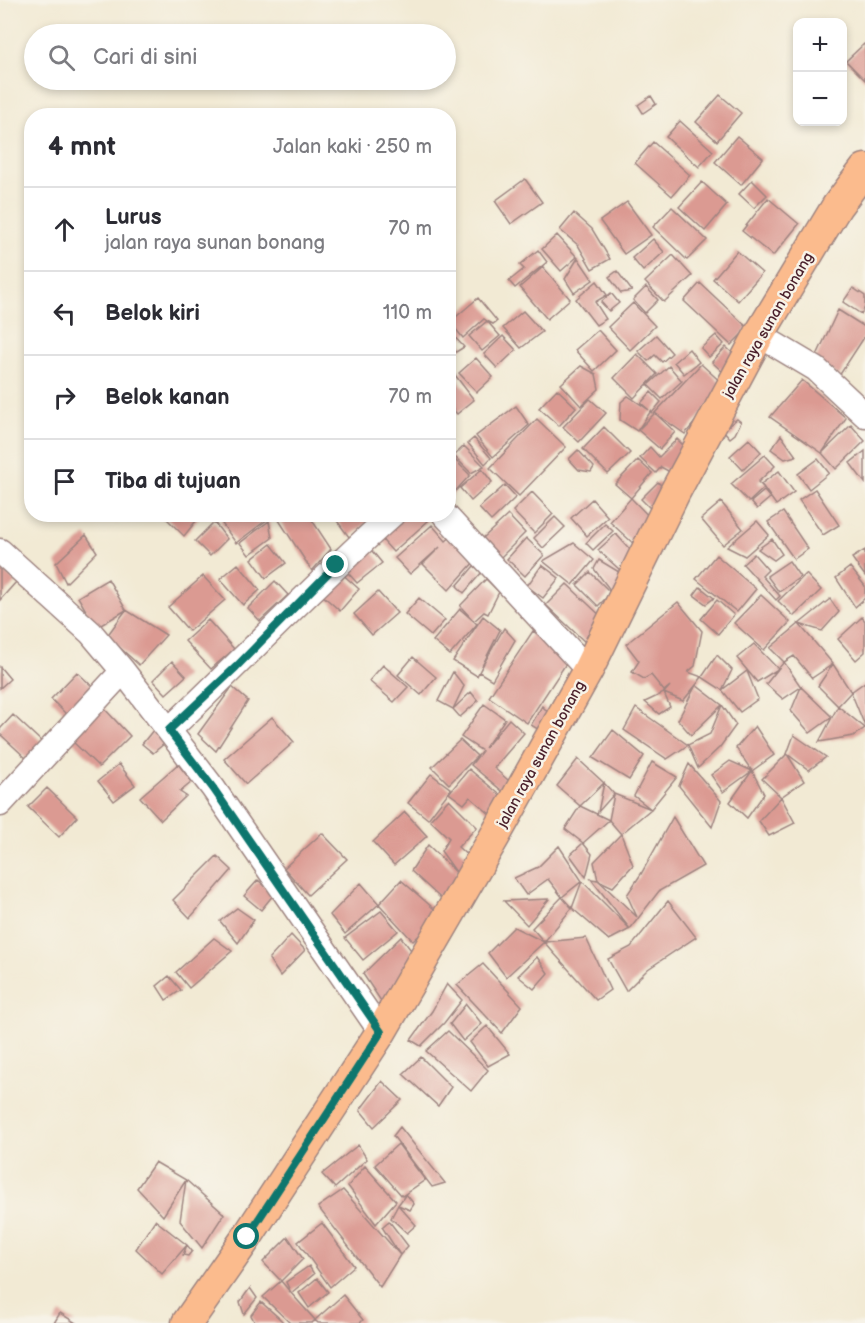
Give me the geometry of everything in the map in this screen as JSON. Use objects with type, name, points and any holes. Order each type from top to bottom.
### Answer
[{"type":"main road","name":"jalan raya sunan bonang","points":[[187,1323],[247,1237],[381,1032],[588,670],[675,492],[759,334],[837,206],[865,169]]},
{"type":"street","points":[[759,334],[816,369],[865,415]]},
{"type":"street","points":[[169,730],[236,667],[336,565],[384,522]]},
{"type":"street","points":[[451,522],[588,670]]},
{"type":"street","points":[[0,551],[91,633],[123,671],[213,788],[381,1032]]},
{"type":"street","points":[[0,804],[123,671]]},
{"type":"building","points":[[864,44],[865,80],[847,62]]},
{"type":"building","points":[[720,95],[741,113],[717,141],[696,122]]},
{"type":"building","points":[[651,96],[656,104],[643,113],[638,105]]},
{"type":"building","points":[[680,121],[713,151],[699,167],[666,137]]},
{"type":"building","points":[[737,136],[763,158],[741,185],[715,162]]},
{"type":"building","points":[[653,142],[690,175],[672,196],[635,163]]},
{"type":"building","points":[[525,179],[542,202],[511,224],[495,201]]},
{"type":"building","points":[[752,180],[767,195],[754,208],[739,194]]},
{"type":"building","points":[[702,182],[727,205],[705,231],[679,207]]},
{"type":"building","points":[[768,198],[799,224],[773,256],[742,231]]},
{"type":"building","points":[[627,202],[651,235],[624,254],[600,221]]},
{"type":"building","points":[[672,207],[707,240],[687,260],[653,227]]},
{"type":"building","points":[[574,213],[592,229],[610,259],[592,269],[578,245],[560,230]]},
{"type":"building","points":[[557,235],[577,257],[561,271],[542,249]]},
{"type":"building","points":[[653,239],[664,252],[643,271],[632,258]]},
{"type":"building","points":[[538,250],[547,262],[515,288],[509,281],[524,269],[520,265]]},
{"type":"building","points":[[737,251],[762,273],[738,301],[713,279]]},
{"type":"building","points":[[673,255],[692,276],[664,302],[645,282]]},
{"type":"building","points":[[578,258],[593,280],[574,293],[565,279]]},
{"type":"building","points":[[543,267],[570,299],[547,319],[520,287]]},
{"type":"building","points":[[617,271],[632,291],[621,293],[609,277]]},
{"type":"building","points":[[597,281],[607,295],[595,302],[606,319],[596,325],[576,299]]},
{"type":"building","points":[[700,283],[748,328],[731,345],[684,301]]},
{"type":"building","points":[[646,287],[658,300],[645,313],[633,300]]},
{"type":"building","points":[[853,288],[865,296],[865,307],[861,314],[843,302]]},
{"type":"building","points":[[611,293],[619,303],[609,311],[601,302]]},
{"type":"building","points":[[478,298],[497,321],[493,324],[484,319],[463,338],[456,329],[456,317]]},
{"type":"building","points":[[633,303],[655,326],[630,350],[608,327]]},
{"type":"building","points":[[838,310],[865,327],[865,336],[839,376],[814,362]]},
{"type":"building","points":[[523,311],[542,332],[521,348],[503,328]]},
{"type":"building","points":[[487,321],[500,336],[482,351],[469,336]]},
{"type":"building","points":[[598,330],[616,350],[594,371],[575,350]]},
{"type":"building","points":[[656,335],[672,353],[662,362],[655,355],[648,361],[638,351]]},
{"type":"building","points":[[716,335],[724,344],[709,357],[701,348]]},
{"type":"building","points":[[503,336],[516,350],[497,368],[484,354]]},
{"type":"building","points":[[456,338],[464,347],[456,352]]},
{"type":"building","points":[[726,347],[740,360],[726,375],[712,362]]},
{"type":"building","points":[[689,349],[699,362],[684,374],[674,362]]},
{"type":"building","points":[[637,354],[657,374],[634,398],[614,378]]},
{"type":"building","points":[[476,358],[493,377],[477,392],[459,373]]},
{"type":"building","points":[[701,364],[725,386],[685,434],[655,413]]},
{"type":"building","points":[[581,366],[596,374],[599,389],[581,406],[561,384]]},
{"type":"building","points":[[669,366],[682,381],[662,399],[648,385]]},
{"type":"building","points":[[456,376],[474,400],[456,413]]},
{"type":"building","points":[[802,380],[846,418],[822,453],[770,417]]},
{"type":"building","points":[[557,389],[576,407],[559,426],[539,408]]},
{"type":"building","points":[[651,392],[661,402],[652,413],[651,411],[637,431],[620,420],[621,402],[628,396],[649,410],[641,403]]},
{"type":"building","points":[[590,399],[606,413],[579,442],[563,427]]},
{"type":"building","points":[[516,406],[529,425],[493,457],[476,436]]},
{"type":"building","points":[[655,413],[675,432],[660,449],[638,430]]},
{"type":"building","points":[[537,419],[566,447],[519,496],[490,468]]},
{"type":"building","points":[[737,419],[741,422],[735,434],[730,438],[723,430]]},
{"type":"building","points":[[851,425],[865,441],[836,469],[822,453]]},
{"type":"building","points":[[604,427],[630,453],[608,474],[583,449]]},
{"type":"building","points":[[781,435],[796,456],[785,459],[771,449]]},
{"type":"building","points":[[474,438],[491,458],[485,464],[468,443]]},
{"type":"building","points":[[677,439],[690,452],[677,476],[661,467],[656,473],[640,458],[650,447],[659,457]]},
{"type":"building","points":[[749,439],[761,452],[743,470],[730,456]]},
{"type":"building","points":[[464,446],[484,466],[471,473],[456,458],[456,454]]},
{"type":"building","points":[[578,450],[594,467],[591,472],[579,470],[569,459]]},
{"type":"building","points":[[865,451],[865,483],[850,463]]},
{"type":"building","points":[[765,455],[775,466],[758,482],[764,488],[749,502],[731,484]]},
{"type":"building","points":[[818,459],[829,473],[809,489],[798,474]]},
{"type":"building","points":[[638,460],[652,473],[631,498],[615,484]]},
{"type":"building","points":[[456,461],[470,475],[456,490]]},
{"type":"building","points":[[482,469],[492,482],[471,501],[460,488]]},
{"type":"building","points":[[779,471],[794,492],[776,505],[761,484]]},
{"type":"building","points":[[658,482],[667,492],[650,508],[641,499]]},
{"type":"building","points":[[505,485],[516,497],[491,521],[479,508]]},
{"type":"building","points":[[815,489],[839,525],[823,535],[799,500]]},
{"type":"building","points":[[764,491],[770,498],[757,509],[751,502]]},
{"type":"building","points":[[532,492],[553,514],[534,533],[513,511]]},
{"type":"building","points":[[631,498],[656,524],[636,546],[610,522]]},
{"type":"building","points":[[592,499],[608,517],[587,536],[571,518]]},
{"type":"building","points":[[721,502],[743,529],[723,545],[701,519]]},
{"type":"building","points":[[783,512],[808,549],[794,559],[768,522]]},
{"type":"building","points":[[508,515],[525,533],[500,558],[482,539]]},
{"type":"building","points":[[555,517],[565,527],[543,548],[534,538]]},
{"type":"building","points":[[757,521],[769,535],[745,556],[727,547]]},
{"type":"building","points":[[170,522],[195,522],[184,536]]},
{"type":"building","points":[[214,522],[227,539],[210,556],[195,541]]},
{"type":"building","points":[[221,522],[264,522],[236,543]]},
{"type":"building","points":[[269,522],[272,538],[249,555],[240,543]]},
{"type":"building","points":[[280,522],[313,522],[331,549],[312,571]]},
{"type":"building","points":[[338,522],[369,522],[349,537]]},
{"type":"building","points":[[390,522],[427,522],[393,552],[377,534]]},
{"type":"building","points":[[605,524],[613,531],[593,550],[586,543]]},
{"type":"building","points":[[432,525],[446,541],[453,535],[475,561],[449,590],[423,564],[440,547],[410,574],[395,558]]},
{"type":"building","points":[[616,534],[635,555],[620,570],[598,550]]},
{"type":"building","points":[[86,535],[97,552],[66,583],[56,563]]},
{"type":"building","points":[[526,538],[544,555],[525,576],[507,559]]},
{"type":"building","points":[[772,539],[782,554],[774,560],[758,549]]},
{"type":"building","points":[[574,543],[594,560],[573,585],[543,561]]},
{"type":"building","points":[[271,544],[286,563],[266,578],[252,559]]},
{"type":"building","points":[[367,545],[382,563],[357,583],[342,566]]},
{"type":"building","points":[[865,550],[865,576],[852,558]]},
{"type":"building","points":[[754,554],[768,570],[762,576],[780,596],[776,600],[743,564]]},
{"type":"building","points":[[716,555],[756,589],[737,612],[696,579]]},
{"type":"building","points":[[599,560],[629,578],[617,599],[594,569]]},
{"type":"building","points":[[789,561],[800,577],[779,592],[767,576]]},
{"type":"building","points":[[238,564],[260,590],[243,605],[220,579]]},
{"type":"building","points":[[542,565],[559,578],[543,598],[527,586]]},
{"type":"building","points":[[474,566],[482,572],[464,593],[457,586]]},
{"type":"building","points":[[850,567],[865,586],[865,598],[855,607],[836,578]]},
{"type":"building","points":[[0,568],[16,582],[0,600]]},
{"type":"building","points":[[339,571],[359,589],[340,611],[320,593]]},
{"type":"building","points":[[590,572],[611,593],[598,606],[577,585]]},
{"type":"building","points":[[806,574],[821,590],[794,616],[778,601]]},
{"type":"building","points":[[203,576],[225,600],[189,631],[168,607]]},
{"type":"building","points":[[108,579],[126,610],[96,628],[78,597]]},
{"type":"building","points":[[486,579],[499,592],[488,614],[484,612],[474,621],[460,606]]},
{"type":"building","points":[[275,581],[288,595],[260,621],[248,608]]},
{"type":"building","points":[[567,584],[607,622],[587,644],[546,605]]},
{"type":"building","points":[[700,587],[714,598],[706,604],[694,595]]},
{"type":"building","points":[[378,592],[397,613],[372,635],[354,614]]},
{"type":"building","points":[[761,595],[790,622],[764,650],[734,623]]},
{"type":"building","points":[[419,598],[445,620],[431,636],[405,614]]},
{"type":"building","points":[[830,599],[839,612],[822,631],[799,624]]},
{"type":"building","points":[[717,600],[734,615],[718,634],[701,619]]},
{"type":"building","points":[[678,602],[702,631],[695,666],[688,672],[702,677],[683,701],[664,693],[670,686],[664,691],[651,675],[644,679],[632,672],[639,661],[626,644]]},
{"type":"building","points":[[460,609],[477,624],[450,655],[433,641]]},
{"type":"building","points":[[126,610],[166,635],[139,665],[107,636]]},
{"type":"building","points":[[483,616],[500,630],[477,676],[453,661]]},
{"type":"building","points":[[862,617],[865,621],[865,652],[856,660],[838,639]]},
{"type":"building","points":[[208,620],[234,649],[211,669],[185,641]]},
{"type":"building","points":[[799,624],[833,664],[812,678],[794,656],[784,662],[770,648]]},
{"type":"building","points":[[504,628],[515,640],[492,680],[479,672]]},
{"type":"building","points":[[533,631],[571,656],[527,723],[489,697]]},
{"type":"building","points":[[754,644],[778,669],[757,682],[737,658]]},
{"type":"building","points":[[717,655],[732,670],[722,690],[702,677]]},
{"type":"building","points":[[413,657],[436,677],[421,695],[398,675]]},
{"type":"building","points":[[172,661],[186,676],[166,694],[153,680]]},
{"type":"building","points":[[784,662],[801,687],[783,699],[766,684]]},
{"type":"building","points":[[833,664],[851,692],[838,706],[818,686]]},
{"type":"building","points":[[383,665],[408,687],[394,702],[369,681]]},
{"type":"building","points":[[0,667],[10,679],[0,688]]},
{"type":"building","points":[[747,671],[758,699],[740,712],[722,690]]},
{"type":"building","points":[[77,672],[95,689],[68,716],[51,699]]},
{"type":"building","points":[[453,672],[464,686],[453,709],[438,701]]},
{"type":"building","points":[[865,682],[865,726],[851,692]]},
{"type":"building","points":[[696,685],[722,705],[691,735],[678,720]]},
{"type":"building","points":[[232,687],[248,701],[216,751],[198,734]]},
{"type":"building","points":[[801,687],[832,717],[810,733],[791,711]]},
{"type":"building","points":[[471,692],[478,701],[460,717],[453,709]]},
{"type":"building","points":[[664,693],[670,707],[659,714],[645,702]]},
{"type":"building","points":[[484,704],[505,719],[485,748],[509,719],[524,733],[494,768],[515,786],[507,795],[471,765],[482,751],[461,737]]},
{"type":"building","points":[[101,705],[130,736],[99,767],[69,738]]},
{"type":"building","points":[[722,705],[736,725],[720,747],[698,768],[688,745],[710,734]]},
{"type":"building","points":[[542,706],[555,719],[546,734],[531,725]]},
{"type":"building","points":[[838,706],[865,728],[853,736],[819,742]]},
{"type":"building","points":[[636,708],[688,745],[667,759],[624,730]]},
{"type":"building","points":[[13,715],[44,744],[28,760],[0,734],[0,729]]},
{"type":"building","points":[[272,717],[294,742],[246,784],[224,759]]},
{"type":"building","points":[[755,726],[774,755],[752,771],[736,748]]},
{"type":"building","points":[[154,729],[165,743],[153,753],[142,744]]},
{"type":"building","points":[[613,730],[644,756],[629,780],[593,758]]},
{"type":"building","points":[[794,735],[826,757],[809,770],[787,754]]},
{"type":"building","points":[[460,740],[477,756],[449,784],[432,767]]},
{"type":"building","points":[[787,754],[804,781],[781,797],[762,779]]},
{"type":"building","points":[[578,759],[604,783],[580,806],[557,786]]},
{"type":"building","points":[[730,761],[752,771],[723,792],[711,775]]},
{"type":"building","points":[[652,762],[677,777],[651,809],[634,796]]},
{"type":"building","points":[[119,764],[135,785],[114,801],[98,781]]},
{"type":"building","points":[[178,764],[192,782],[180,792],[186,796],[161,820],[140,797]]},
{"type":"building","points":[[689,764],[721,801],[712,827],[679,786]]},
{"type":"building","points":[[469,769],[504,798],[491,815],[470,797],[464,804],[449,793]]},
{"type":"building","points":[[752,771],[764,794],[747,818],[730,802]]},
{"type":"building","points":[[431,774],[451,789],[428,819],[408,803]]},
{"type":"building","points":[[604,783],[614,794],[598,812]]},
{"type":"building","points":[[47,788],[77,817],[59,837],[28,807]]},
{"type":"building","points":[[614,794],[651,809],[621,834],[609,820]]},
{"type":"building","points":[[781,797],[795,823],[769,836],[759,821]]},
{"type":"building","points":[[449,799],[477,827],[458,847],[472,860],[456,872],[441,851],[449,838],[430,820]]},
{"type":"building","points":[[580,806],[609,820],[583,843],[565,829]]},
{"type":"building","points":[[405,812],[427,836],[394,865],[373,842]]},
{"type":"building","points":[[673,817],[703,866],[659,891],[630,929],[591,879],[598,880],[637,917],[627,895]]},
{"type":"building","points":[[322,833],[347,859],[308,895],[284,868]]},
{"type":"building","points":[[621,834],[633,865],[613,887],[598,880],[594,862]]},
{"type":"building","points":[[583,843],[592,854],[586,877],[570,855]]},
{"type":"building","points":[[428,845],[464,880],[448,905],[411,871]]},
{"type":"building","points":[[559,846],[582,881],[562,897],[548,879],[526,895],[514,878],[538,867]]},
{"type":"building","points":[[217,856],[232,870],[190,918],[173,900]]},
{"type":"building","points":[[258,880],[274,894],[261,910],[244,896]]},
{"type":"building","points":[[401,880],[441,915],[413,941],[379,904]]},
{"type":"building","points":[[582,881],[630,929],[609,940],[572,908]]},
{"type":"building","points":[[361,883],[379,904],[345,934],[330,915]]},
{"type":"building","points":[[562,897],[572,908],[544,942],[532,928]]},
{"type":"building","points":[[549,899],[527,925],[504,901]]},
{"type":"building","points":[[668,901],[696,937],[648,969],[626,991],[608,959],[631,947]]},
{"type":"building","points":[[237,908],[254,920],[238,943],[220,921]]},
{"type":"building","points":[[381,911],[398,931],[363,960],[345,938]]},
{"type":"building","points":[[514,927],[544,942],[506,977],[488,953]]},
{"type":"building","points":[[291,935],[305,950],[280,976],[269,959]]},
{"type":"building","points":[[401,937],[417,958],[383,1004],[363,974]]},
{"type":"building","points":[[214,938],[232,951],[189,988],[176,972]]},
{"type":"building","points":[[586,938],[610,990],[596,1000],[544,942]]},
{"type":"building","points":[[537,957],[548,973],[534,989],[518,976]]},
{"type":"building","points":[[483,964],[522,1006],[502,1033],[457,985]]},
{"type":"building","points":[[169,976],[181,990],[166,1000],[157,986]]},
{"type":"building","points":[[447,984],[462,1000],[444,1023],[421,1046],[411,1040],[432,1011]]},
{"type":"building","points":[[466,1004],[482,1024],[463,1041],[450,1024]]},
{"type":"building","points":[[487,1026],[510,1054],[488,1066],[470,1042]]},
{"type":"building","points":[[448,1031],[488,1070],[471,1091],[426,1051]]},
{"type":"building","points":[[421,1057],[451,1087],[438,1106],[403,1074]]},
{"type":"building","points":[[382,1081],[402,1100],[374,1127],[360,1110]]},
{"type":"building","points":[[400,1127],[445,1183],[432,1187],[393,1136]]},
{"type":"building","points":[[398,1144],[425,1180],[402,1196],[375,1165]]},
{"type":"building","points":[[358,1145],[367,1159],[335,1188],[322,1174]]},
{"type":"building","points":[[155,1162],[186,1180],[163,1216],[137,1188]]},
{"type":"building","points":[[365,1166],[396,1201],[376,1224],[348,1186]]},
{"type":"building","points":[[186,1180],[224,1214],[202,1248],[180,1221]]},
{"type":"building","points":[[343,1190],[400,1255],[380,1287],[318,1207]]},
{"type":"building","points":[[406,1194],[414,1204],[410,1210],[398,1205]]},
{"type":"building","points":[[398,1205],[416,1225],[407,1233],[391,1218]]},
{"type":"building","points":[[155,1220],[187,1245],[162,1274],[136,1249]]},
{"type":"building","points":[[389,1221],[408,1246],[400,1255],[382,1227]]},
{"type":"building","points":[[322,1223],[354,1266],[330,1287],[298,1242]]},
{"type":"building","points":[[288,1237],[303,1259],[281,1281],[263,1262]]},
{"type":"building","points":[[187,1245],[192,1251],[188,1256],[183,1255]]},
{"type":"building","points":[[309,1266],[314,1274],[291,1293],[286,1282]]},
{"type":"building","points":[[317,1278],[328,1292],[309,1308],[299,1293]]},
{"type":"building","points":[[281,1281],[315,1320],[312,1323],[290,1323],[263,1297]]},
{"type":"building","points":[[250,1288],[257,1298],[244,1314],[240,1302]]},
{"type":"building","points":[[343,1295],[363,1320],[360,1323],[318,1323],[315,1320]]},
{"type":"building","points":[[261,1302],[284,1323],[255,1323],[251,1315]]},
{"type":"building","points":[[60,1313],[76,1323],[54,1323]]},
{"type":"route","points":[[247,1237],[381,1032],[213,788],[169,730],[236,667],[336,565]]}]
